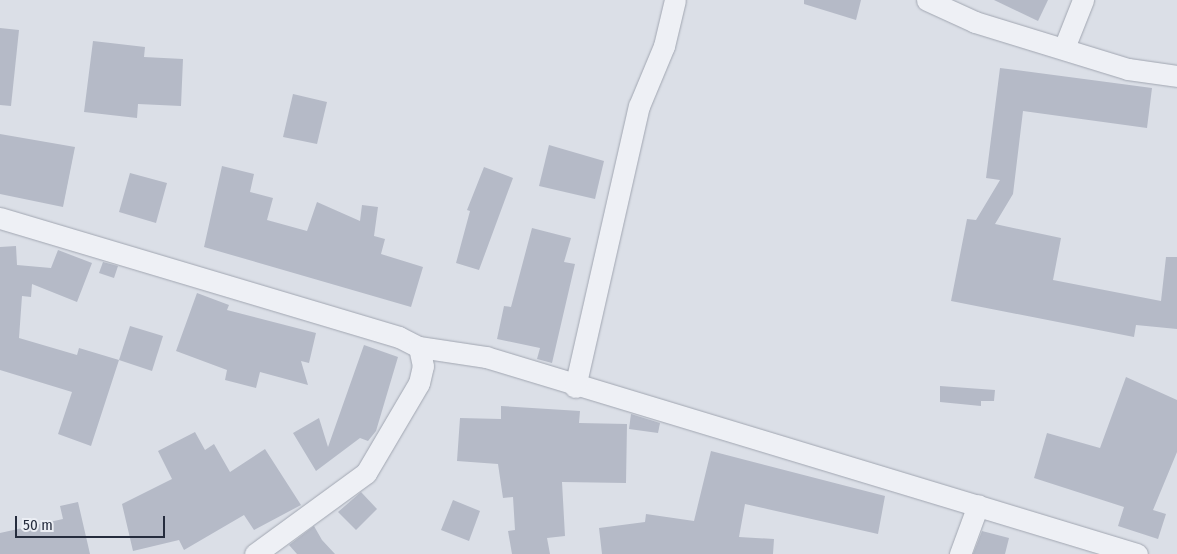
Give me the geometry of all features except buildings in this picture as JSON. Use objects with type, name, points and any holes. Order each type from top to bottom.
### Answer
[{"type":"street","points":[[575,387],[640,106],[664,46],[675,0]]},
{"type":"street","points":[[927,0],[974,22],[1064,48],[1128,70],[1177,76]]},
{"type":"street","points":[[1064,48],[1083,0]]},
{"type":"street","points":[[0,218],[399,337],[421,356],[457,351],[1137,554]]},
{"type":"street","points":[[255,554],[366,473],[406,411],[421,356]]},
{"type":"street","points":[[961,554],[978,505]]}]
